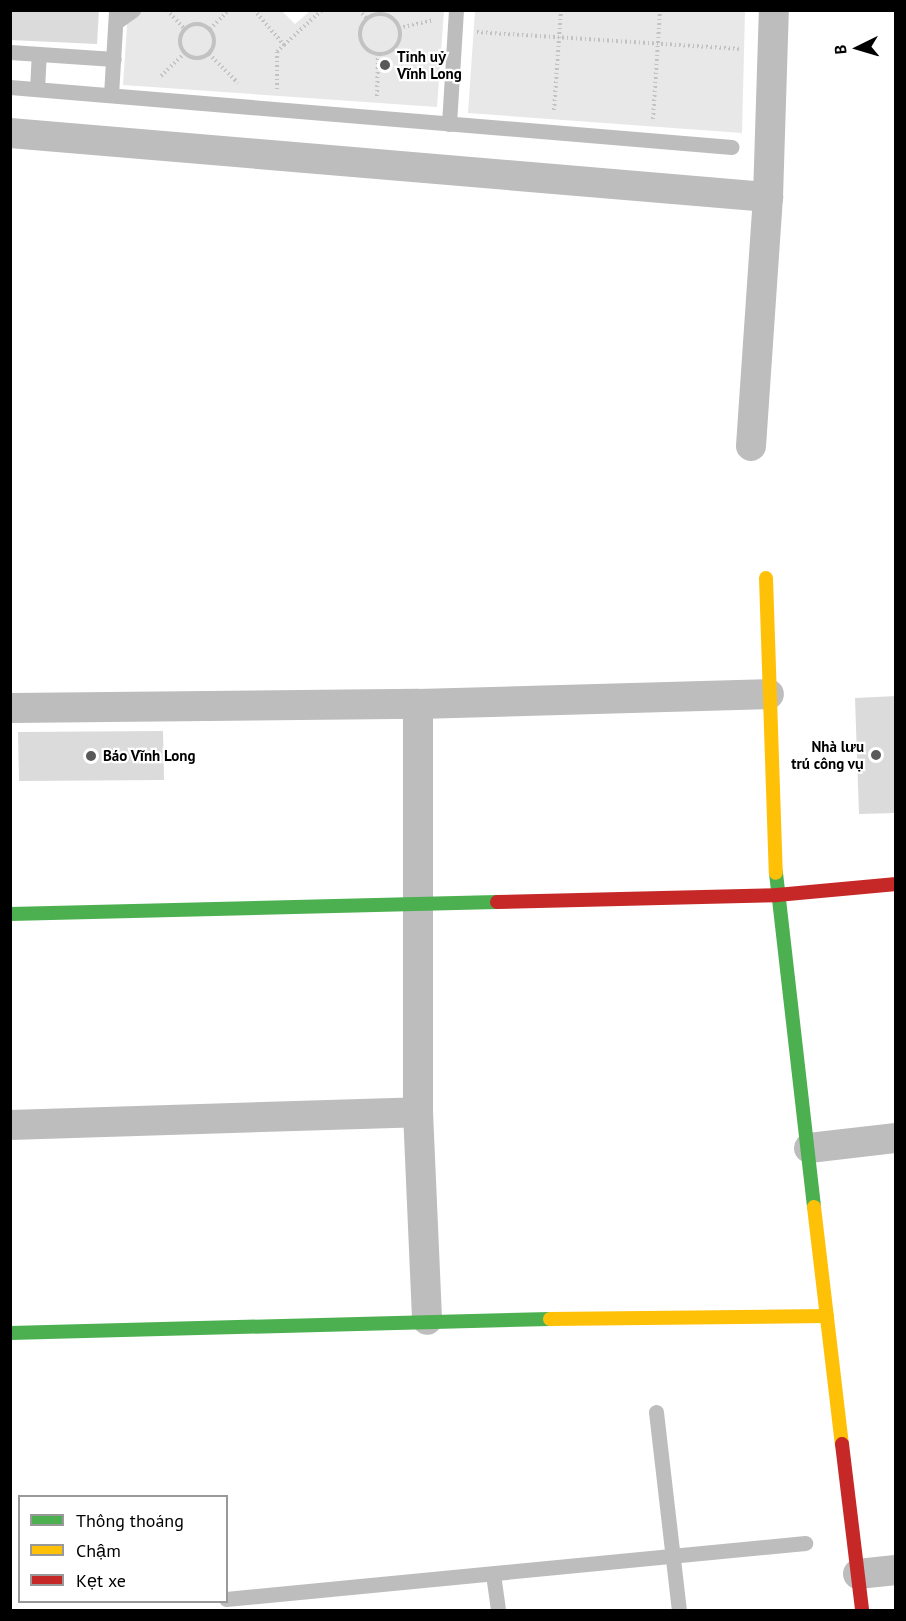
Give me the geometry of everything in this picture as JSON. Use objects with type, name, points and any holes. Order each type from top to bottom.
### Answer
[{"type":"street","points":[[751,446],[768,196],[774,10]]},
{"type":"street","points":[[10,134],[768,196]]},
{"type":"street","points":[[766,578],[777,895],[809,1148],[862,1611]]},
{"type":"street","points":[[10,708],[418,704],[770,694]]},
{"type":"street","points":[[418,704],[415,902],[418,1112],[427,1320]]},
{"type":"street","points":[[10,914],[415,902],[777,895],[896,884]]},
{"type":"street","points":[[10,1125],[418,1112]]},
{"type":"street","points":[[809,1148],[896,1138]]},
{"type":"street","points":[[10,1333],[427,1320],[827,1316]]},
{"type":"street","points":[[858,1574],[896,1570]]},
{"type":"lane","points":[[111,95],[116,16],[133,10]]},
{"type":"lane","points":[[449,124],[456,12]]},
{"type":"lane","points":[[10,52],[114,59]]},
{"type":"lane","points":[[37,89],[39,54]]},
{"type":"lane","points":[[10,87],[732,147]]},
{"type":"lane","points":[[656,1412],[679,1611]]},
{"type":"lane","points":[[228,1599],[805,1543]]},
{"type":"lane","points":[[494,1574],[498,1611]]},
{"type":"path","points":[[167,10],[185,29]]},
{"type":"path","points":[[210,29],[229,10]]},
{"type":"path","points":[[254,10],[284,45]]},
{"type":"path","points":[[277,109],[277,52],[322,10]]},
{"type":"path","points":[[359,10],[367,18]]},
{"type":"path","points":[[552,132],[561,10]]},
{"type":"path","points":[[651,141],[660,10]]},
{"type":"path","points":[[399,28],[456,12]]},
{"type":"path","points":[[378,54],[361,42],[360,29],[367,18],[384,14],[399,28]]},
{"type":"path","points":[[201,24],[210,29],[214,46],[199,58],[188,56],[181,47],[185,29],[201,24]]},
{"type":"path","points":[[378,54],[396,46],[399,28]]},
{"type":"path","points":[[455,30],[741,50]]},
{"type":"path","points":[[377,117],[378,54]]},
{"type":"shaded area","points":[[128,11],[282,11],[295,24],[310,11],[444,11],[437,107],[123,85]]},
{"type":"shaded area","points":[[475,11],[745,11],[742,133],[468,113]]},
{"type":"building","points":[[10,10],[99,10],[97,44],[10,40]]},
{"type":"building","name":"Nhà lưu trú công vụ","points":[[896,696],[896,813],[859,814],[855,698]]},
{"type":"building","name":"Báo Vĩnh Long","points":[[163,731],[164,780],[19,781],[18,732]]},
{"type":"traffic: fast","points":[[776,873],[814,1207]]},
{"type":"traffic: fast","points":[[10,914],[497,902]]},
{"type":"traffic: fast","points":[[10,1333],[550,1319]]},
{"type":"traffic: slow","points":[[766,578],[776,873]]},
{"type":"traffic: slow","points":[[814,1207],[842,1444]]},
{"type":"traffic: slow","points":[[550,1319],[827,1316]]},
{"type":"traffic: jam","points":[[497,902],[777,895],[896,884]]},
{"type":"traffic: jam","points":[[842,1444],[862,1610]]},
{"type":"place","name":"Tỉnh uỷ Vĩnh Long","points":[[385,65]]},
{"type":"place","name":"Nhà lưu trú công vụ","points":[[876,755]]},
{"type":"place","name":"Báo Vĩnh Long","points":[[91,756]]}]
